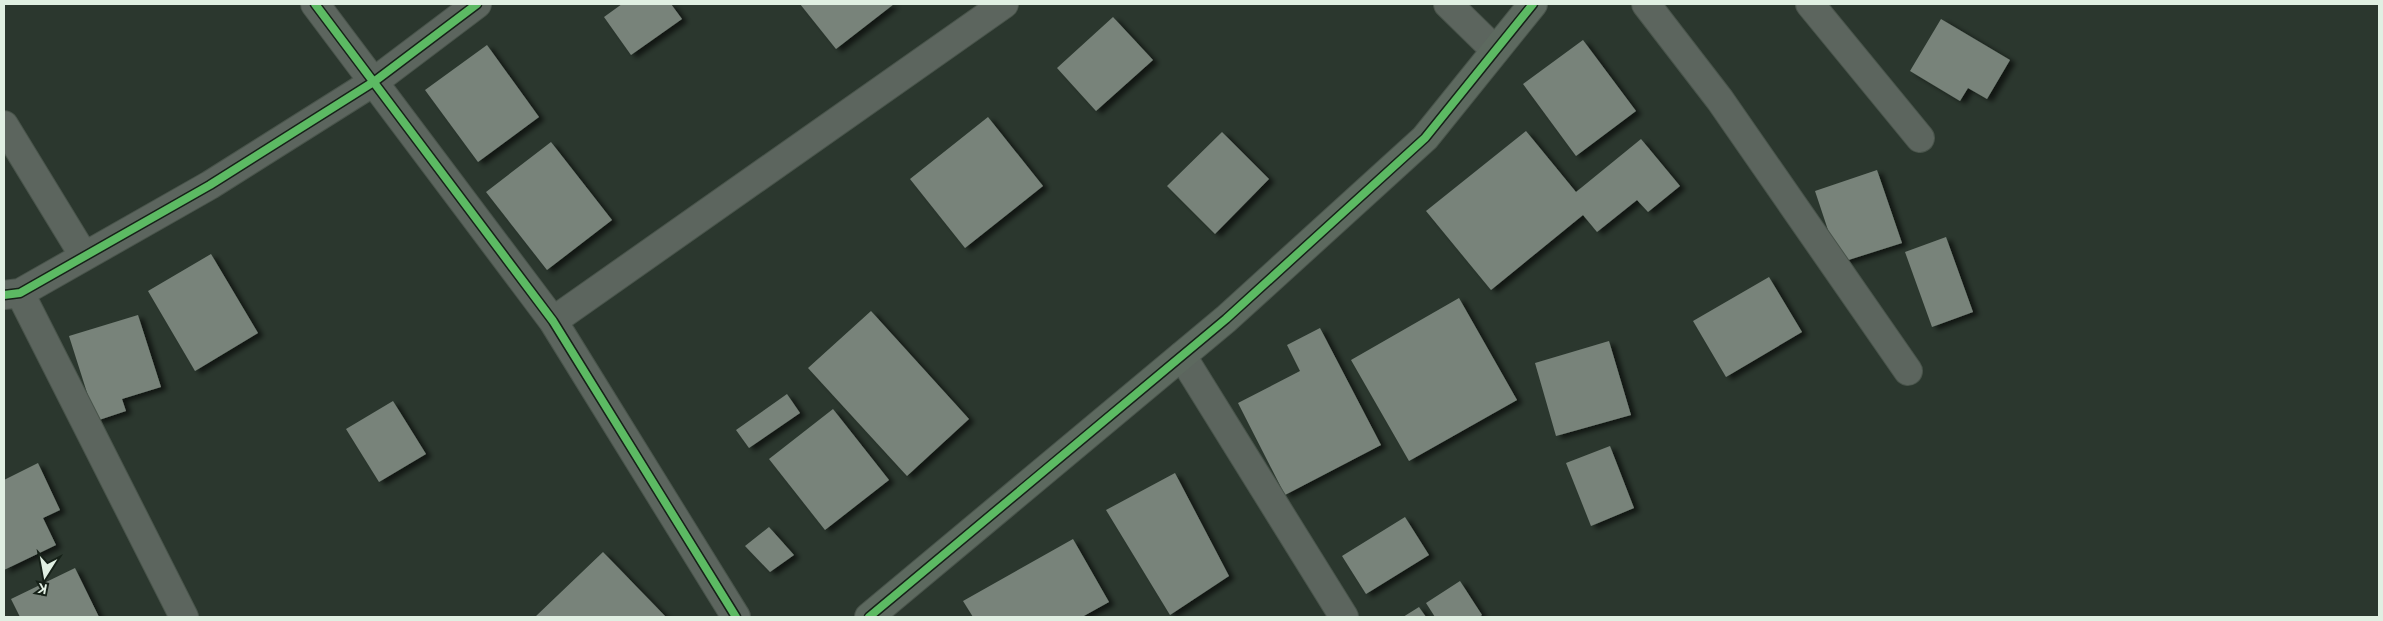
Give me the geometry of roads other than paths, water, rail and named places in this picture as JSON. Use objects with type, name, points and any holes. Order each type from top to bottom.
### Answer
[{"type":"street","points":[[315,4],[376,81],[553,321],[736,617]]},
{"type":"street","points":[[184,617],[12,294],[210,185],[376,81],[478,4]]},
{"type":"street","points":[[553,321],[1004,4]]},
{"type":"street","points":[[1448,4],[1496,50]]},
{"type":"street","points":[[869,617],[1182,356],[1425,138],[1533,4]]},
{"type":"street","points":[[1646,4],[1720,100],[1908,371]]},
{"type":"street","points":[[1810,4],[1920,138]]},
{"type":"street","points":[[4,125],[84,256]]},
{"type":"street","points":[[1182,356],[1344,617]]}]
